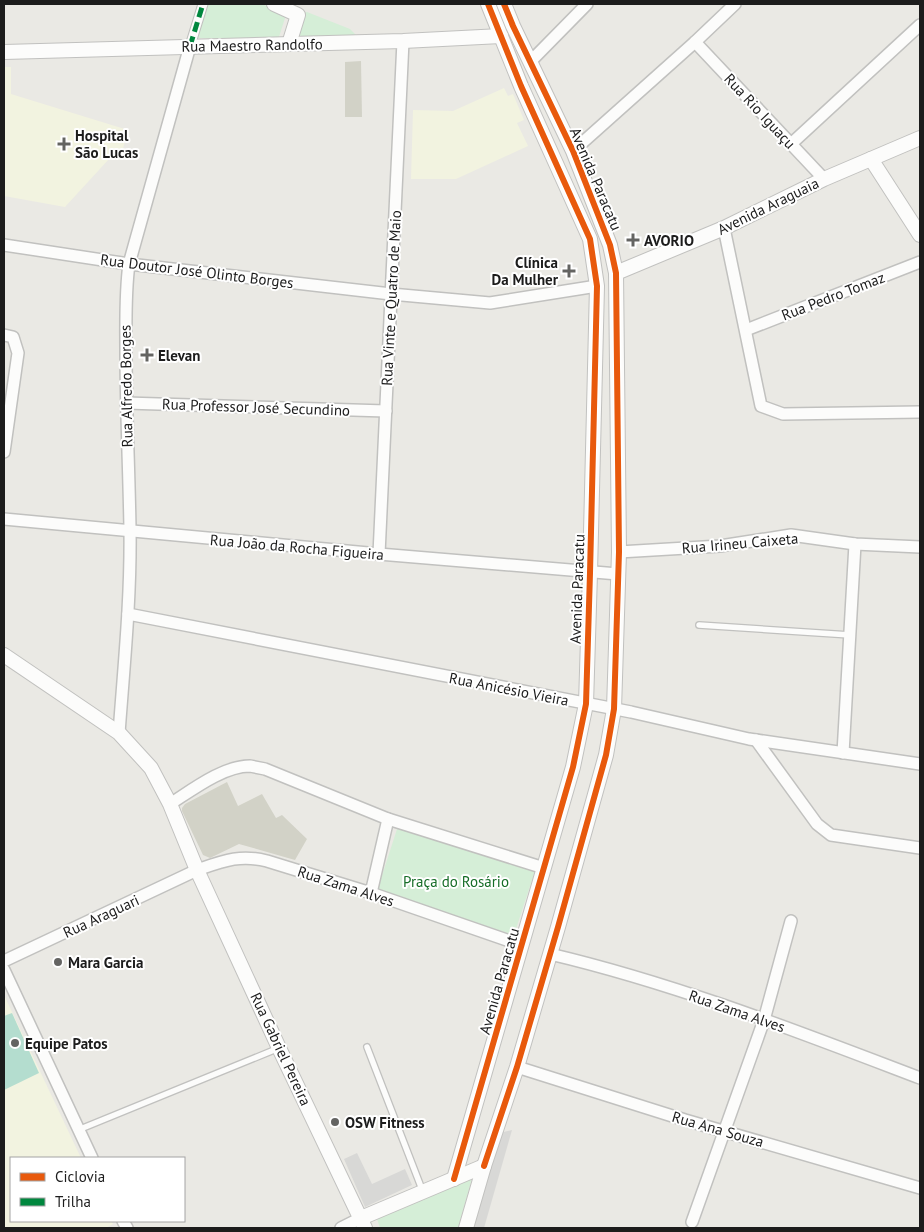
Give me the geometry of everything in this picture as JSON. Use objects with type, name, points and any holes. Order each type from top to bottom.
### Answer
[{"type":"street","points":[[190,46],[203,4]]},
{"type":"street","points":[[274,4],[299,11],[289,44]]},
{"type":"street","name":"Avenida Paracatu","points":[[454,1179],[573,767],[586,704],[590,573],[596,286],[590,239],[521,86],[488,4]]},
{"type":"street","name":"Avenida Paracatu","points":[[466,1228],[484,1166],[517,1067],[606,755],[614,709],[619,552],[616,273],[610,245],[572,151],[504,4]]},
{"type":"street","points":[[530,62],[587,4]]},
{"type":"street","points":[[572,151],[735,4]]},
{"type":"street","points":[[791,144],[920,25]]},
{"type":"street","name":"Rua Maestro Randolfo","points":[[4,52],[403,41],[501,36]]},
{"type":"street","name":"Rua Vinte e Quatro de Maio","points":[[378,554],[403,41]]},
{"type":"street","name":"Rua Rio Iguaçu","points":[[695,42],[824,179]]},
{"type":"street","name":"Rua Alfredo Borges","points":[[119,733],[128,614],[130,530],[125,302],[129,264],[190,46]]},
{"type":"street","name":"Avenida Araguaia","points":[[616,273],[724,228],[824,179],[920,138]]},
{"type":"street","points":[[871,159],[920,235]]},
{"type":"street","points":[[724,228],[761,406],[783,414],[920,412]]},
{"type":"street","name":"Rua Doutor José Olinto Borges","points":[[4,245],[129,264],[391,294],[490,303],[596,286]]},
{"type":"street","name":"Rua Pedro Tomaz","points":[[746,330],[920,262]]},
{"type":"street","points":[[4,452],[18,353],[14,338],[5,335]]},
{"type":"street","name":"Rua Professor José Secundino","points":[[126,403],[386,411]]},
{"type":"street","name":"Rua João da Rocha Figueira","points":[[4,519],[590,573],[618,574]]},
{"type":"street","name":"Rua Irineu Caixeta","points":[[619,552],[720,546],[791,535],[855,544],[920,548]]},
{"type":"street","points":[[844,753],[855,544]]},
{"type":"street","name":"Rua Anicésio Vieira","points":[[128,614],[614,709],[756,740],[920,764]]},
{"type":"street","name":"Rua Gabriel Pereira","points":[[4,655],[119,733],[151,768],[170,804],[279,1048],[363,1223]]},
{"type":"street","points":[[756,740],[817,824],[831,835],[920,848]]},
{"type":"street","points":[[170,804],[205,781],[235,769],[249,766],[265,769],[388,819],[544,868]]},
{"type":"street","points":[[371,893],[388,819]]},
{"type":"street","name":"Rua Zama Alves","points":[[198,870],[226,860],[252,857],[371,893],[522,945]]},
{"type":"street","name":"Rua Araguari","points":[[4,961],[198,870]]},
{"type":"street","points":[[692,1222],[764,1020],[791,921]]},
{"type":"street","name":"Rua Zama Alves","points":[[550,954],[598,965],[764,1020],[920,1078]]},
{"type":"street","points":[[4,970],[92,1157]]},
{"type":"street","name":"Rua Ana Souza","points":[[517,1067],[724,1131],[920,1188]]},
{"type":"street","points":[[341,1228],[363,1223],[423,1192],[484,1166]]},
{"type":"lane","points":[[699,625],[850,635]]},
{"type":"lane","points":[[367,1047],[423,1192]]},
{"type":"lane","points":[[78,1130],[279,1048]]},
{"type":"shaded area","points":[[361,61],[362,117],[345,117],[345,62]]},
{"type":"shaded area","name":"Hospital São Lucas","points":[[4,67],[11,67],[11,94],[128,130],[120,160],[110,158],[65,207],[4,196]]},
{"type":"shaded area","points":[[504,88],[508,96],[513,94],[524,120],[517,123],[528,146],[456,179],[411,179],[413,110],[453,111]]},
{"type":"shaded area","points":[[227,782],[238,806],[262,794],[276,818],[282,815],[307,839],[295,860],[239,844],[210,858],[203,855],[182,808],[185,804]]},
{"type":"shaded area","points":[[4,995],[81,1157],[10,1157],[10,1222],[112,1222],[113,1224],[106,1228],[4,1228]]},
{"type":"shaded area","points":[[512,1130],[484,1228],[472,1228],[499,1133]]},
{"type":"shaded area","points":[[357,1153],[372,1184],[405,1169],[412,1185],[365,1207],[344,1159]]},
{"type":"green space","points":[[207,4],[262,4],[286,15],[278,40],[197,38]]},
{"type":"green space","points":[[307,12],[350,29],[363,42],[289,44],[298,15]]},
{"type":"green space","name":"Praça do Rosário","points":[[398,826],[535,871],[514,935],[377,891]]},
{"type":"green space","name":"Equipe Patos","points":[[12,1013],[39,1073],[4,1090],[4,1016]]},
{"type":"green space","points":[[473,1175],[458,1228],[380,1228],[377,1219]]},
{"type":"marked path","points":[[190,46],[203,4]]},
{"type":"cycle path","points":[[454,1179],[573,767],[586,704],[590,573],[597,286],[590,239],[521,86],[488,4]]},
{"type":"cycle path","points":[[484,1166],[517,1067],[606,755],[614,709],[619,552],[616,273],[610,245],[573,151],[504,4]]},
{"type":"place","name":"Hospital São Lucas","points":[[64,144]]},
{"type":"place","name":"AVORIO","points":[[633,240]]},
{"type":"place","name":"Clínica Da Mulher","points":[[569,271]]},
{"type":"place","name":"Elevan","points":[[147,355]]},
{"type":"place","name":"Mara Garcia","points":[[58,962]]},
{"type":"place","name":"Equipe Patos","points":[[15,1043]]},
{"type":"place","name":"OSW Fitness","points":[[335,1122]]}]
